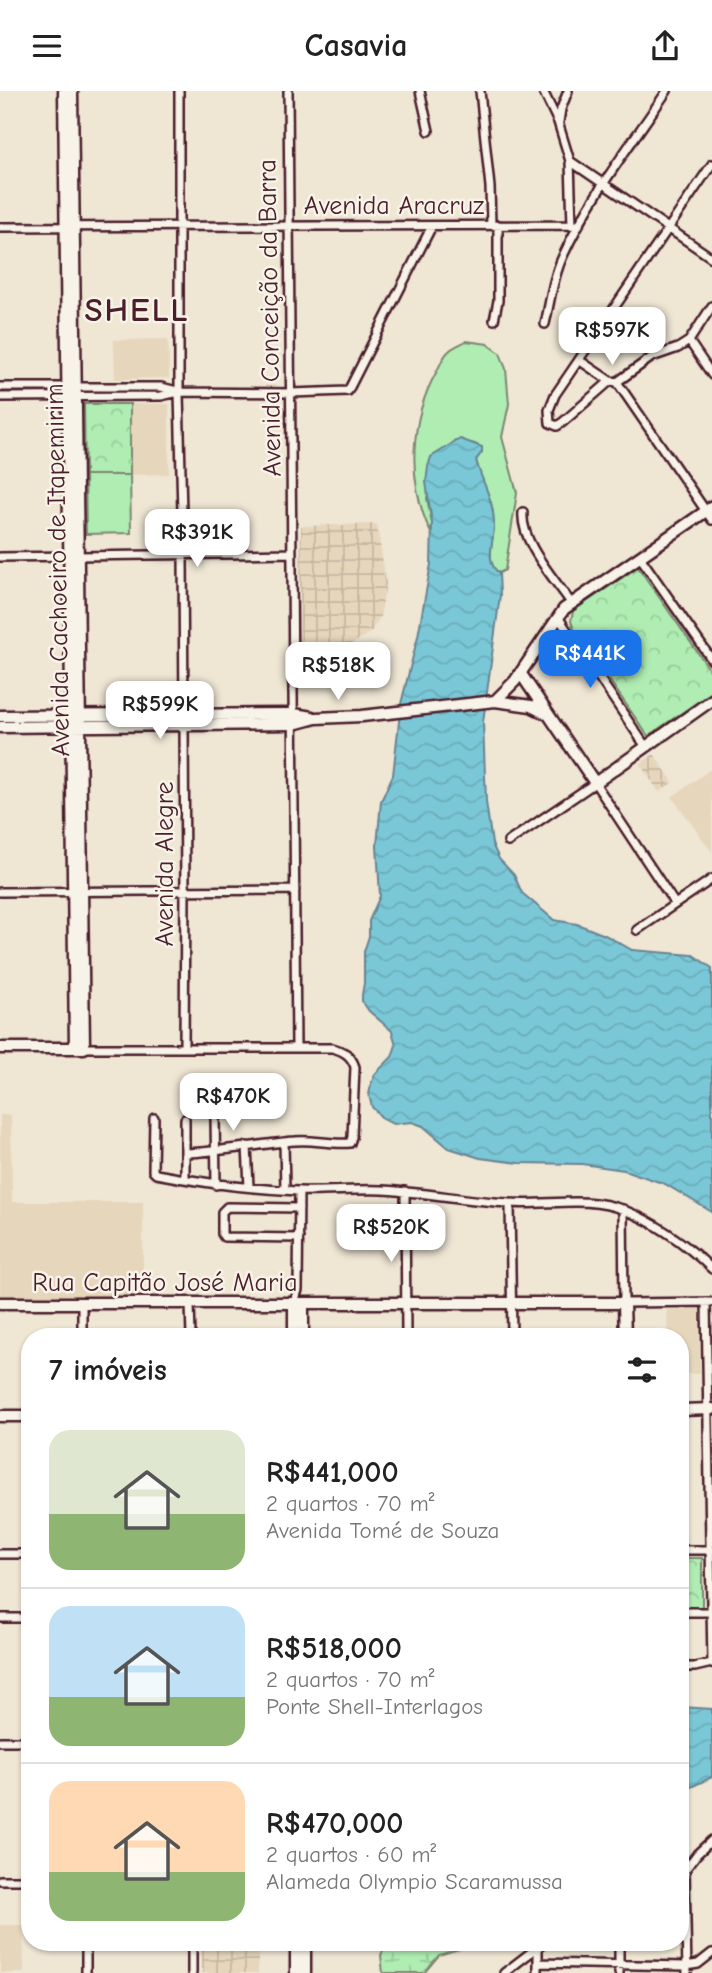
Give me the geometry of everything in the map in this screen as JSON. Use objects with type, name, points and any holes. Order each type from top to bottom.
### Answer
[{"type":"main road","points":[[64,91],[70,227]]},
{"type":"main road","name":"Avenida Cachoeiro de Itapemirim","points":[[72,91],[70,227],[80,1048]]},
{"type":"main road","points":[[492,702],[521,674],[558,617],[571,603],[710,513]]},
{"type":"main road","points":[[521,674],[595,783],[712,700]]},
{"type":"main road","points":[[0,727],[76,721],[362,716],[492,702],[531,706],[549,715]]},
{"type":"main road","points":[[0,716],[76,721]]},
{"type":"main road","points":[[0,1048],[80,1048]]},
{"type":"main road","name":"Rua Capitão José Maria","points":[[0,1303],[624,1303]]},
{"type":"main road","points":[[295,1328],[298,1303]]},
{"type":"main road","points":[[298,1303],[302,1328]]},
{"type":"main road","points":[[624,1303],[625,1328]]},
{"type":"main road","points":[[689,1410],[710,1409]]},
{"type":"main road","points":[[0,1416],[21,1416]]},
{"type":"main road","points":[[296,1951],[296,1973]]},
{"type":"main road","points":[[305,1951],[305,1973]]},
{"type":"street","name":"Avenida Alegre","points":[[179,91],[184,1048]]},
{"type":"street","name":"Avenida Conceição da Barra","points":[[288,91],[296,1048]]},
{"type":"street","points":[[420,91],[429,131]]},
{"type":"street","points":[[480,91],[495,225],[498,301],[494,320]]},
{"type":"street","points":[[543,91],[558,122],[570,161],[575,225]]},
{"type":"street","points":[[558,122],[568,91]]},
{"type":"street","points":[[545,324],[557,270],[575,225],[667,91]]},
{"type":"street","points":[[570,161],[712,258]]},
{"type":"street","points":[[712,164],[555,395],[548,419],[553,425],[563,422],[613,382],[652,357],[689,341],[712,306]]},
{"type":"street","name":"Avenida Aracruz","points":[[0,227],[575,225]]},
{"type":"street","points":[[0,387],[161,396],[179,392],[348,391],[432,226]]},
{"type":"street","points":[[689,341],[712,375]]},
{"type":"street","points":[[579,360],[613,382],[710,513]]},
{"type":"street","points":[[0,397],[72,392]]},
{"type":"street","points":[[523,512],[522,522],[531,544],[571,603]]},
{"type":"street","points":[[0,557],[292,553]]},
{"type":"street","points":[[640,557],[712,660]]},
{"type":"street","points":[[558,617],[646,747]]},
{"type":"street","points":[[508,842],[595,783],[675,904]]},
{"type":"street","points":[[636,930],[712,879]]},
{"type":"street","points":[[0,892],[295,890]]},
{"type":"street","points":[[80,1048],[332,1048],[348,1055],[355,1067],[351,1141],[347,1144],[298,1140],[216,1152],[185,1153]]},
{"type":"street","points":[[215,1117],[216,1185]]},
{"type":"street","points":[[154,1118],[154,1173],[216,1185],[299,1191],[405,1191],[510,1204],[600,1204],[623,1209],[651,1223],[676,1239],[712,1269]]},
{"type":"street","points":[[184,1119],[185,1179]]},
{"type":"street","points":[[285,1142],[285,1190]]},
{"type":"street","points":[[247,1146],[249,1187]]},
{"type":"street","points":[[298,1303],[299,1191]]},
{"type":"street","points":[[405,1191],[406,1328]]},
{"type":"street","points":[[510,1204],[512,1328]]},
{"type":"street","points":[[299,1208],[225,1208],[222,1212],[222,1234],[226,1237],[299,1238]]},
{"type":"street","points":[[623,1209],[624,1303],[709,1302],[712,1663],[689,1667]]},
{"type":"street","points":[[82,1303],[82,1328]]},
{"type":"street","points":[[190,1303],[191,1328]]},
{"type":"street","points":[[689,1550],[711,1550]]},
{"type":"street","points":[[0,1554],[21,1554]]},
{"type":"street","points":[[689,1612],[711,1612]]},
{"type":"street","points":[[0,1618],[21,1618]]},
{"type":"street","points":[[0,1741],[21,1741]]},
{"type":"street","points":[[689,1864],[712,1840]]},
{"type":"street","points":[[0,1880],[21,1880]]},
{"type":"street","points":[[86,1951],[86,1973]]},
{"type":"street","points":[[192,1951],[192,1973]]},
{"type":"street","points":[[504,1973],[533,1951]]},
{"type":"street","points":[[538,1973],[540,1951]]},
{"type":"street","points":[[619,1951],[619,1969]]},
{"type":"street","points":[[687,1951],[687,1969]]},
{"type":"street","points":[[538,1963],[619,1969],[687,1969],[712,1953]]},
{"type":"shaded area","points":[[168,339],[169,378],[115,379],[114,340]]},
{"type":"shaded area","points":[[130,404],[169,404],[169,474],[130,475]]},
{"type":"shaded area","points":[[377,524],[386,584],[380,617],[371,632],[344,649],[343,664],[299,664],[301,526]]},
{"type":"shaded area","points":[[654,754],[673,782],[659,792],[640,764]]},
{"type":"shaded area","points":[[712,768],[712,852],[672,797]]},
{"type":"shaded area","points":[[0,1115],[11,1115],[12,1202],[143,1202],[143,1297],[0,1296]]},
{"type":"shaded area","points":[[699,1309],[700,1374],[689,1374],[689,1328],[668,1328],[667,1310]]},
{"type":"shaded area","points":[[0,1925],[21,1925],[24,1973],[0,1973]]},
{"type":"shaded area","points":[[202,1951],[258,1951],[258,1973],[202,1973]]},
{"type":"green space","points":[[466,341],[488,344],[500,353],[506,369],[509,404],[502,437],[517,493],[505,570],[499,573],[494,568],[491,557],[494,525],[492,507],[476,460],[482,452],[475,444],[455,441],[438,454],[427,498],[432,523],[431,533],[423,514],[415,473],[416,431],[428,390],[445,356]]},
{"type":"green space","points":[[84,404],[130,404],[130,475],[85,475]]},
{"type":"green space","points":[[85,475],[130,475],[131,533],[86,534]]},
{"type":"green space","points":[[638,567],[712,673],[712,692],[648,736],[571,621],[573,611]]},
{"type":"green space","points":[[689,1558],[702,1558],[702,1608],[689,1608]]},
{"type":"green space","points":[[383,1951],[452,1951],[439,1955],[424,1973],[383,1973]]},
{"type":"water","points":[[460,439],[482,447],[476,460],[492,507],[494,525],[491,557],[494,568],[499,573],[500,595],[483,722],[486,802],[492,844],[499,859],[514,875],[522,893],[554,920],[577,924],[632,950],[693,955],[712,968],[712,1212],[665,1184],[624,1170],[582,1164],[519,1163],[480,1158],[449,1148],[423,1126],[412,1122],[393,1124],[383,1119],[372,1107],[369,1095],[371,1084],[375,1074],[392,1057],[396,1045],[392,1031],[369,1011],[362,1001],[364,952],[369,936],[369,921],[380,896],[377,846],[381,801],[393,775],[401,704],[418,636],[431,564],[432,523],[426,482],[428,467],[431,457]]},
{"type":"water","points":[[689,1708],[712,1709],[712,1777],[691,1787]]},
{"type":"district","name":"SHELL","points":[[137,309]]}]
